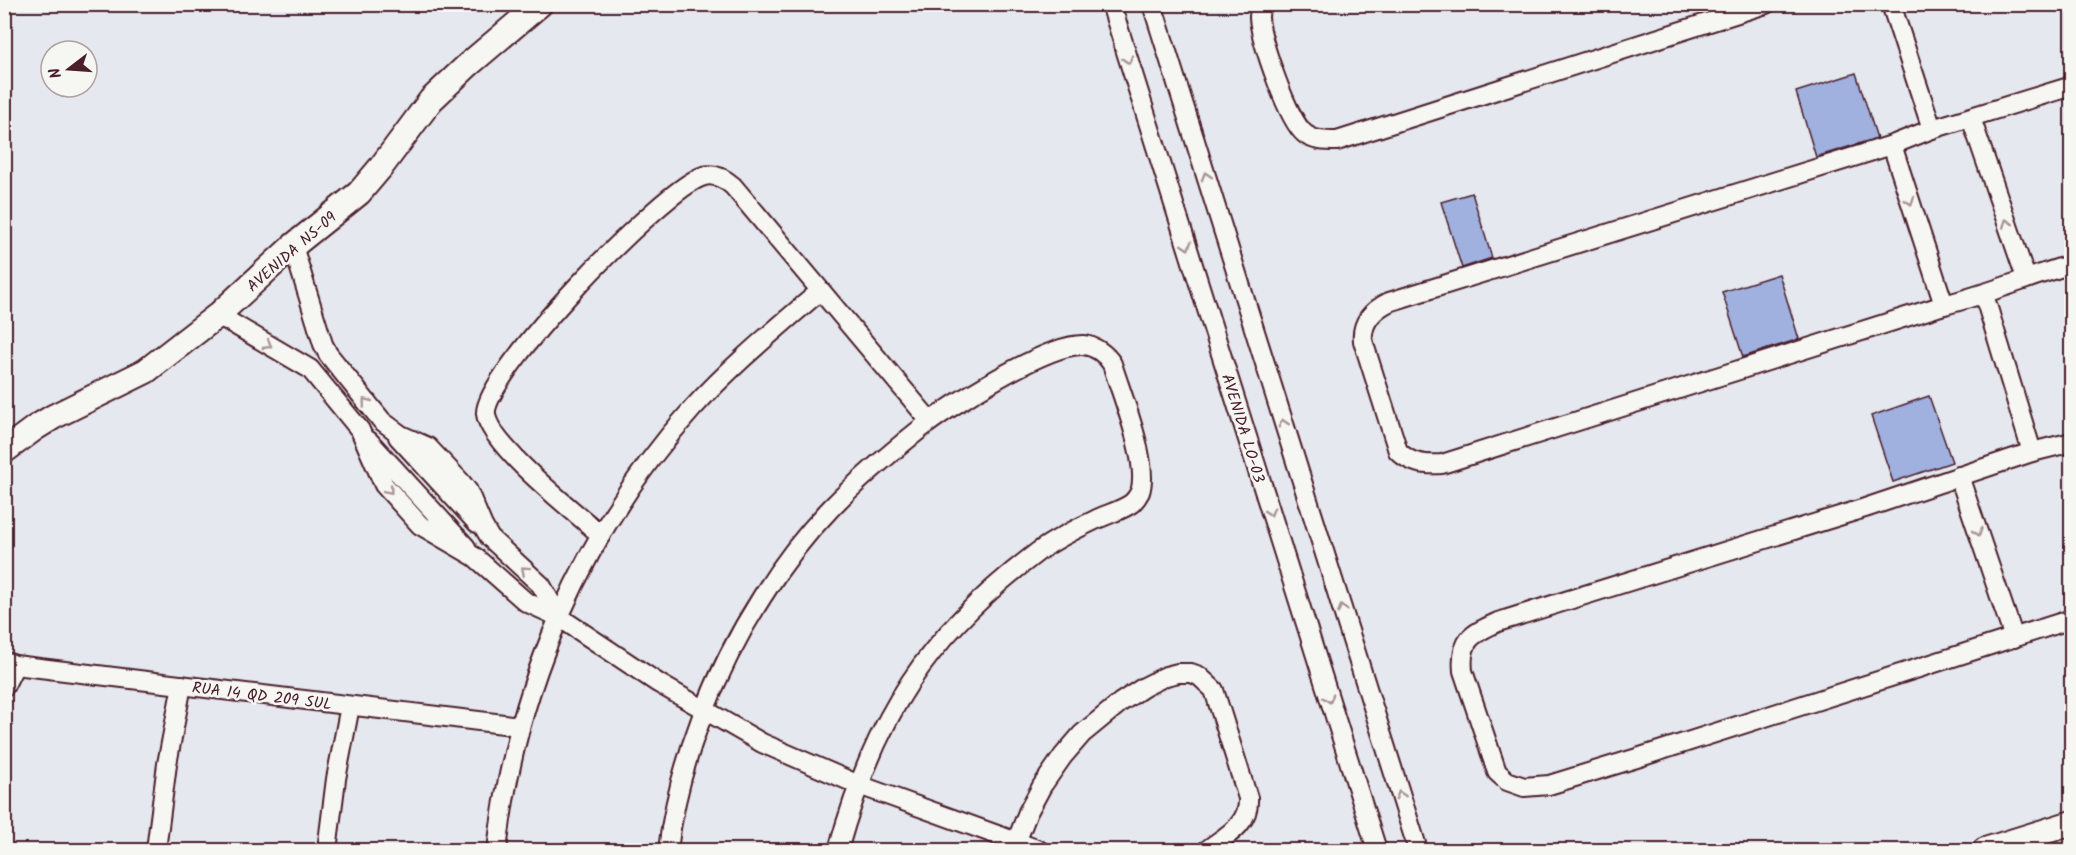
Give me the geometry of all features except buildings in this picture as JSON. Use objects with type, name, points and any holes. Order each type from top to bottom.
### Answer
[{"type":"street","name":"AVENIDA NS-09","points":[[4,451],[53,417],[146,371],[218,315],[293,246],[359,193],[431,100],[468,65],[540,4]]},
{"type":"street","name":"AVENIDA LO-03","points":[[1111,4],[1377,850]]},
{"type":"street","points":[[1152,4],[1418,850]]},
{"type":"street","points":[[1261,4],[1259,14],[1261,26],[1279,85],[1293,119],[1308,136],[1323,141],[1337,141],[1757,6]]},
{"type":"street","points":[[1891,5],[1932,129]]},
{"type":"street","points":[[2072,86],[1932,129],[1892,145],[1389,302],[1377,308],[1366,323],[1362,334],[1366,354],[1398,451],[1419,464],[1442,464],[1944,305],[1984,295],[2026,278],[2072,264]]},
{"type":"street","points":[[1971,118],[2026,278]]},
{"type":"street","points":[[1892,145],[1944,305]]},
{"type":"street","points":[[601,535],[536,478],[502,443],[492,431],[486,414],[486,406],[490,395],[564,299],[610,251],[678,191],[690,182],[708,175],[720,177],[733,186],[930,422]]},
{"type":"street","points":[[293,246],[323,344],[330,357],[382,421],[401,435],[431,449],[465,488],[490,537],[544,588],[559,617]]},
{"type":"street","points":[[497,850],[509,774],[520,726],[537,673],[559,617],[601,535],[642,472],[692,410],[745,355],[820,291]]},
{"type":"street","points":[[1984,295],[2032,452]]},
{"type":"street","points":[[218,315],[313,371],[360,430],[384,485],[420,525],[475,557],[526,602],[559,617],[658,683],[762,743],[859,785],[1015,846],[1039,850]]},
{"type":"street","points":[[668,850],[685,769],[705,712],[733,646],[783,565],[831,508],[864,476],[930,422],[986,386],[1048,354],[1079,345],[1091,347],[1105,355],[1112,364],[1140,456],[1143,474],[1137,497],[1132,502],[1042,549],[990,591],[944,637],[909,682],[877,740],[859,785],[838,850]]},
{"type":"street","points":[[313,371],[330,357]]},
{"type":"street","points":[[2072,442],[2032,452],[1512,618],[1473,634],[1463,649],[1463,671],[1493,764],[1502,778],[1517,786],[1532,788],[2072,619]]},
{"type":"street","points":[[1959,476],[2014,638]]},
{"type":"street","points":[[4,687],[10,663]]},
{"type":"street","name":"RUA 14 QD 209 SUL","points":[[10,663],[520,726]]},
{"type":"street","points":[[1015,846],[1028,812],[1042,786],[1063,756],[1083,734],[1121,702],[1144,687],[1166,676],[1183,672],[1200,677],[1213,688],[1247,796],[1248,807],[1242,821],[1208,850]]},
{"type":"street","points":[[156,850],[168,754],[182,685]]},
{"type":"street","points":[[327,850],[336,779],[350,706]]},
{"type":"street","points":[[1985,850],[2072,824]]}]
